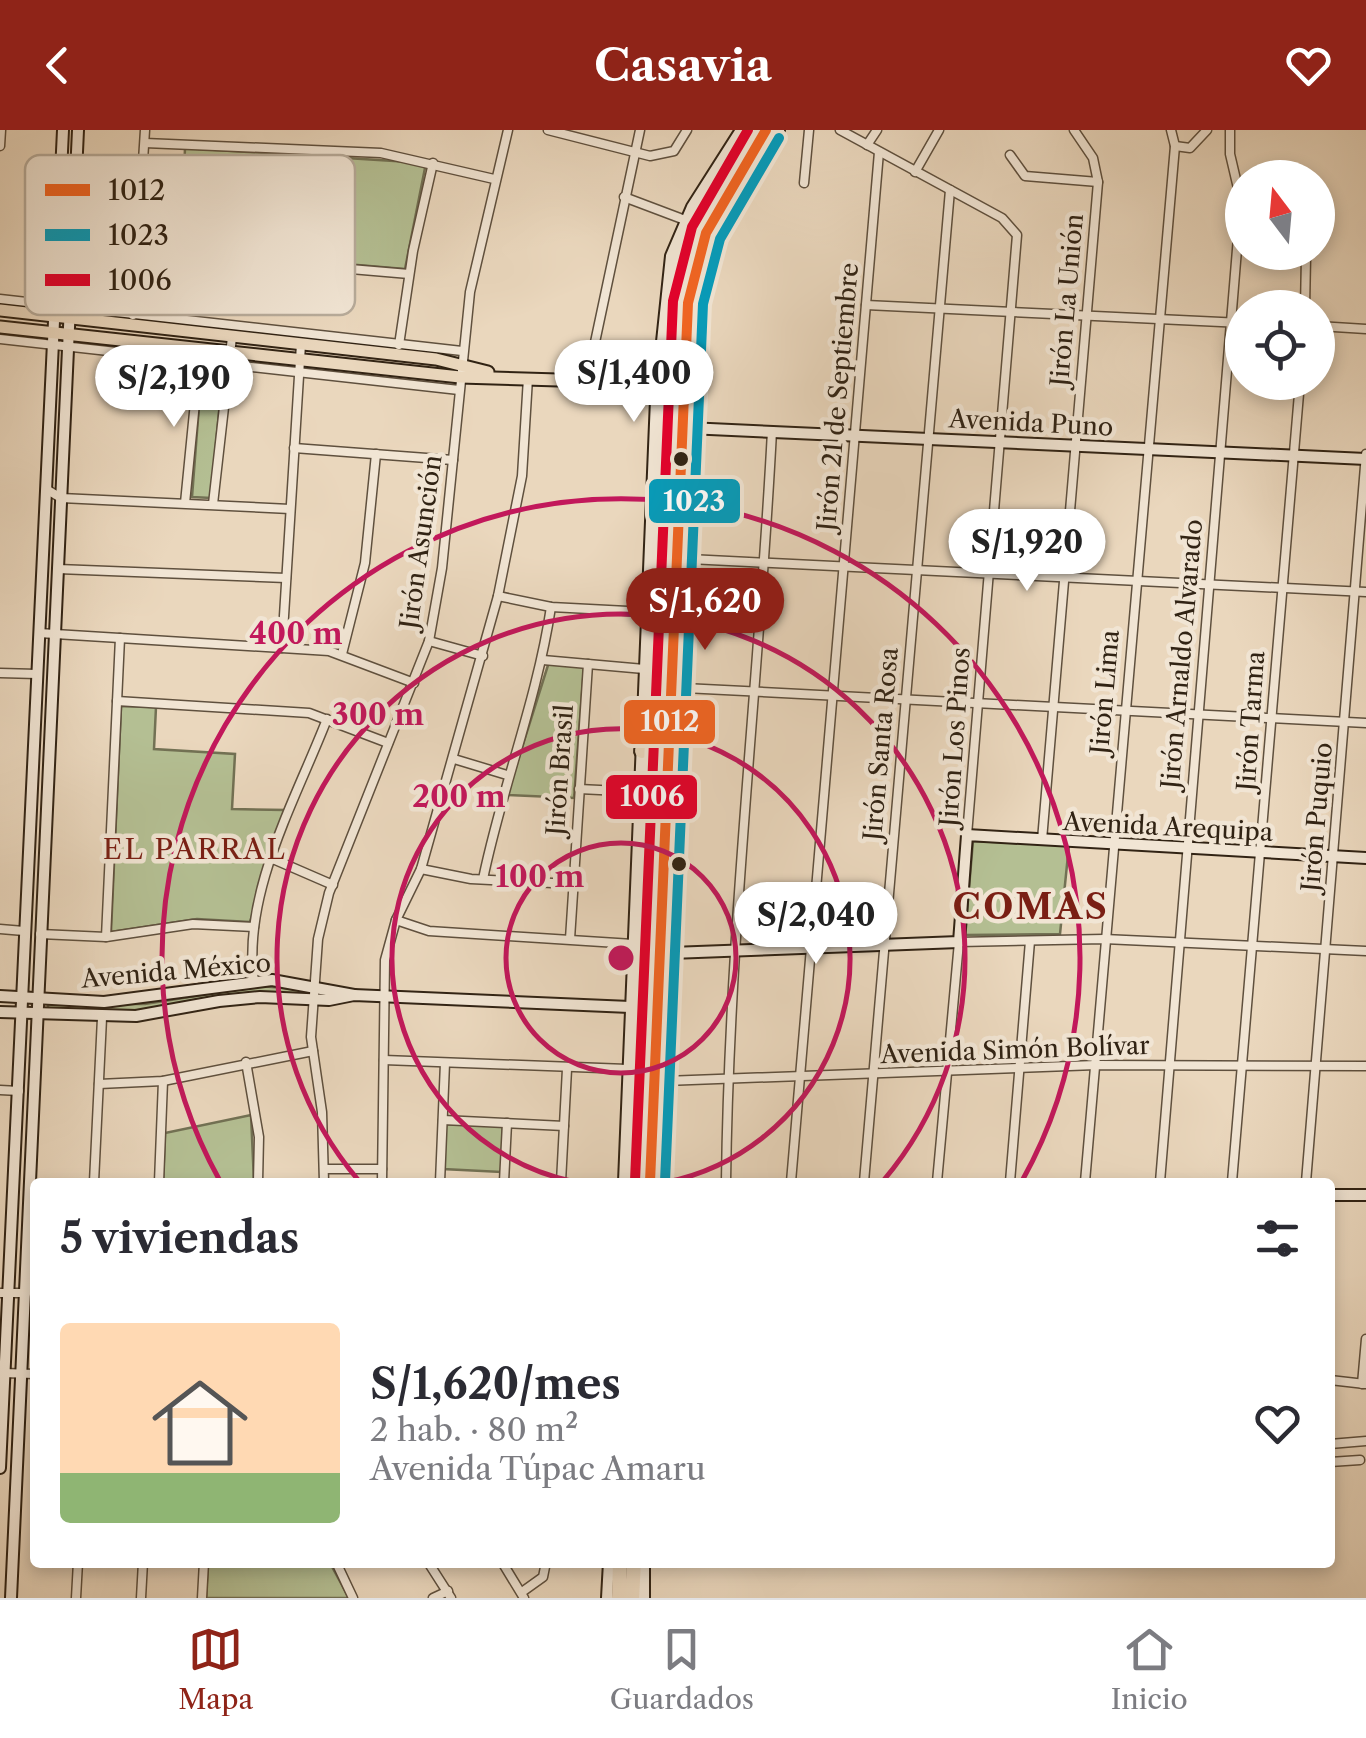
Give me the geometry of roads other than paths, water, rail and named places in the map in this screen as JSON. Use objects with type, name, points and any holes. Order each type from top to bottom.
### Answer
[{"type":"highway","points":[[642,752],[683,427],[675,302],[682,260],[698,218],[752,130]]},
{"type":"highway","points":[[650,1178],[688,303],[700,240],[766,130]]},
{"type":"highway","points":[[636,1178],[657,647]]},
{"type":"highway","points":[[619,1598],[620,1568]]},
{"type":"highway","points":[[632,1598],[634,1568]]},
{"type":"main road","points":[[62,155],[63,130]]},
{"type":"main road","points":[[77,155],[78,130]]},
{"type":"main road","points":[[624,1178],[646,612],[666,278],[686,220],[741,130]]},
{"type":"main road","points":[[662,1178],[689,559],[683,427],[712,242],[729,202],[779,130]]},
{"type":"main road","points":[[0,310],[25,310]]},
{"type":"main road","points":[[0,1463],[3,1293],[18,1091],[53,315]]},
{"type":"main road","points":[[31,1178],[68,315]]},
{"type":"main road","points":[[82,315],[232,337],[399,348],[460,371]]},
{"type":"main road","points":[[0,326],[51,339],[299,366],[659,383]]},
{"type":"main road","name":"Avenida Puno","points":[[683,427],[1366,457]]},
{"type":"main road","name":"Avenida Arequipa","points":[[968,835],[1366,858]]},
{"type":"main road","name":"Jirón Los Pinos","points":[[959,942],[968,835]]},
{"type":"main road","points":[[671,953],[959,942]]},
{"type":"main road","name":"Avenida México","points":[[0,996],[134,1000],[254,981],[314,985],[354,995]]},
{"type":"main road","name":"Avenida México","points":[[0,1012],[102,1018],[260,998],[311,1000],[354,995],[630,1006]]},
{"type":"main road","points":[[1335,1196],[1366,1195]]},
{"type":"main road","points":[[11,1598],[29,1374],[26,1292],[30,1200]]},
{"type":"main road","points":[[607,1598],[608,1568]]},
{"type":"main road","points":[[644,1568],[644,1598]]},
{"type":"street","points":[[0,146],[1,130]]},
{"type":"street","points":[[144,155],[145,130]]},
{"type":"street","name":"Jirón Asunción","points":[[324,1178],[311,1000],[318,939],[333,885],[429,641],[453,460],[460,371],[494,179],[508,130]]},
{"type":"street","points":[[548,130],[568,132],[633,153],[661,156],[679,146],[687,130]]},
{"type":"street","points":[[586,380],[640,130]]},
{"type":"street","points":[[804,183],[809,130]]},
{"type":"street","points":[[840,130],[950,190]]},
{"type":"street","points":[[867,146],[877,130]]},
{"type":"street","points":[[916,172],[938,130]]},
{"type":"street","name":"Jirón La Unión","points":[[1042,840],[1061,577],[1098,182],[1097,167],[1074,130]]},
{"type":"street","name":"Jirón Lima","points":[[1085,1178],[1175,146],[1172,130]]},
{"type":"street","points":[[1175,146],[1190,148],[1207,130]]},
{"type":"street","name":"Jirón Arnaldo Alvarado","points":[[1230,130],[1230,154],[1241,201],[1234,290]]},
{"type":"street","points":[[145,142],[381,153],[494,179]]},
{"type":"street","name":"Jirón 21 de Septiembre","points":[[790,1178],[879,152]]},
{"type":"street","points":[[1010,155],[1025,176],[1098,182]]},
{"type":"street","points":[[133,315],[399,348],[409,274],[433,163]]},
{"type":"street","name":"Jirón Los Pinos","points":[[950,190],[1002,218],[1017,236],[968,835]]},
{"type":"street","name":"Jirón Santa Rosa","points":[[864,1178],[950,190]]},
{"type":"street","points":[[624,197],[686,220]]},
{"type":"street","points":[[355,269],[409,274]]},
{"type":"street","points":[[0,299],[25,305]]},
{"type":"street","points":[[866,305],[1225,322]]},
{"type":"street","points":[[1335,327],[1366,328]]},
{"type":"street","points":[[213,504],[232,337]]},
{"type":"street","points":[[0,339],[51,339]]},
{"type":"street","points":[[66,341],[200,362],[228,358]]},
{"type":"street","points":[[282,648],[301,344]]},
{"type":"street","points":[[186,503],[200,362]]},
{"type":"street","points":[[382,1178],[384,960],[396,920],[421,869],[498,596],[520,490],[528,377]]},
{"type":"street","name":"Jirón Arnaldo Alvarado","points":[[1160,1178],[1225,392]]},
{"type":"street","name":"Jirón Tarma","points":[[1232,1178],[1298,400]]},
{"type":"street","points":[[726,1178],[727,1079],[757,692],[772,431]]},
{"type":"street","points":[[294,448],[453,460]]},
{"type":"street","points":[[342,654],[365,564],[376,454]]},
{"type":"street","name":"Jirón Puquio","points":[[1306,1178],[1366,457]]},
{"type":"street","points":[[46,489],[61,498],[290,509]]},
{"type":"street","points":[[689,559],[1366,592]]},
{"type":"street","points":[[58,569],[286,578]]},
{"type":"street","points":[[498,596],[551,607],[646,612]]},
{"type":"street","points":[[483,879],[507,775],[543,660],[551,607]]},
{"type":"street","points":[[40,633],[342,654],[414,683]]},
{"type":"street","points":[[106,937],[120,638]]},
{"type":"street","points":[[429,641],[482,656]]},
{"type":"street","points":[[543,660],[644,669]]},
{"type":"street","name":"Jirón Brasil","points":[[570,939],[588,664]]},
{"type":"street","points":[[0,673],[38,674]]},
{"type":"street","points":[[684,688],[1366,724]]},
{"type":"street","points":[[117,701],[290,710],[327,719],[388,743]]},
{"type":"street","points":[[254,981],[254,927],[273,859],[327,719]]},
{"type":"street","points":[[454,759],[507,775]]},
{"type":"street","points":[[578,789],[641,792]]},
{"type":"street","points":[[273,859],[333,885]]},
{"type":"street","points":[[421,869],[483,879],[572,884]]},
{"type":"street","points":[[396,920],[429,930],[633,944]]},
{"type":"street","points":[[40,934],[106,937],[193,924],[254,927]]},
{"type":"street","points":[[0,928],[24,930]]},
{"type":"street","points":[[959,942],[1104,939],[1366,951]]},
{"type":"street","points":[[1010,1178],[1030,940]]},
{"type":"street","name":"Jirón Los Pinos","points":[[936,1178],[959,942]]},
{"type":"street","points":[[94,1178],[102,1018]]},
{"type":"street","points":[[99,1084],[162,1081],[313,1051]]},
{"type":"street","points":[[384,1060],[627,1069]]},
{"type":"street","points":[[246,1062],[257,1124],[258,1178]]},
{"type":"street","points":[[440,1178],[444,1063]]},
{"type":"street","name":"Avenida Simón Bolívar","points":[[665,1081],[1096,1065],[1366,1066]]},
{"type":"street","points":[[561,1178],[567,1068]]},
{"type":"street","points":[[159,1178],[162,1081]]},
{"type":"street","points":[[0,1090],[18,1091]]},
{"type":"street","points":[[443,1120],[564,1126]]},
{"type":"street","points":[[504,1178],[507,1123]]},
{"type":"street","points":[[325,1169],[382,1169]]},
{"type":"street","points":[[3,1293],[26,1292]]},
{"type":"street","points":[[1335,1381],[1364,1384],[1366,1338]]},
{"type":"street","points":[[4,1374],[29,1374]]},
{"type":"street","points":[[1335,1444],[1366,1441]]},
{"type":"street","points":[[1335,1462],[1360,1460]]},
{"type":"street","points":[[76,1598],[78,1568]]},
{"type":"street","points":[[141,1598],[143,1568]]},
{"type":"street","points":[[202,1598],[204,1568]]},
{"type":"street","points":[[339,1568],[353,1598]]},
{"type":"street","points":[[432,1568],[450,1595],[434,1598]]},
{"type":"street","points":[[506,1568],[523,1595],[544,1577],[545,1568]]},
{"type":"district","name":"EL PARRAL","points":[[195,849]]},
{"type":"district","name":"COMAS","points":[[1031,906]]}]
